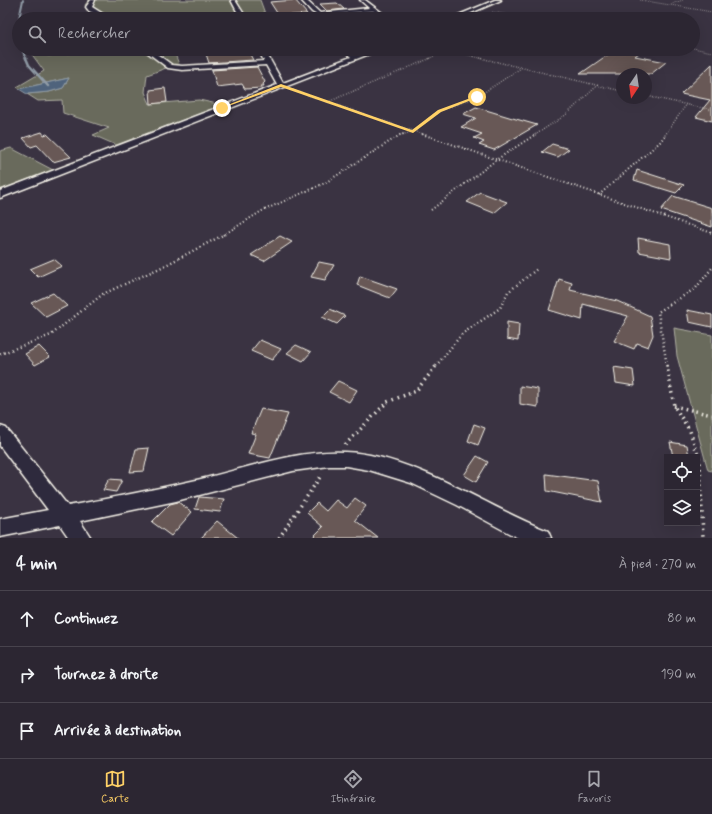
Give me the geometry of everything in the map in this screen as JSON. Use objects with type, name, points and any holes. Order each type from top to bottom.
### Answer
[{"type":"street","points":[[93,0],[89,7],[95,12]]},
{"type":"street","points":[[233,0],[240,12]]},
{"type":"street","points":[[303,0],[316,12]]},
{"type":"street","points":[[362,0],[379,12]]},
{"type":"street","points":[[469,12],[499,0]]},
{"type":"street","points":[[343,12],[375,9]]},
{"type":"street","points":[[155,56],[170,67],[194,68],[268,63]]},
{"type":"street","points":[[264,56],[281,86]]},
{"type":"street","points":[[0,195],[361,56]]},
{"type":"street","points":[[0,433],[81,538]]},
{"type":"street","points":[[0,528],[202,487],[271,469],[309,462],[346,459],[392,467],[461,498],[529,534],[541,538]]},
{"type":"path","points":[[640,0],[712,12]]},
{"type":"path","points":[[668,4],[683,0]]},
{"type":"path","points":[[476,9],[493,12]]},
{"type":"path","points":[[700,49],[712,52]]},
{"type":"path","points":[[328,103],[434,56]]},
{"type":"path","points":[[472,56],[616,90]]},
{"type":"path","points":[[0,354],[51,335],[103,294],[162,268],[227,233],[262,211],[324,183],[400,135],[413,132],[439,111],[477,97],[521,68]]},
{"type":"path","points":[[431,210],[496,160],[568,114],[598,85]]},
{"type":"path","points":[[281,86],[599,196],[712,233]]},
{"type":"path","points":[[652,97],[712,110]]},
{"type":"path","points":[[599,196],[660,142],[686,105]]},
{"type":"path","points":[[703,538],[700,462],[690,431],[674,406],[658,312],[696,288],[712,268]]},
{"type":"path","points":[[278,538],[302,506],[331,460],[386,402],[416,391],[462,334],[500,308],[508,292],[536,269]]},
{"type":"path","points":[[674,406],[712,415]]},
{"type":"green space","points":[[89,0],[260,0],[264,12],[88,12],[85,5]]},
{"type":"green space","points":[[33,56],[176,56],[180,67],[166,68],[147,75],[145,92],[150,104],[199,100],[222,105],[116,145],[93,135],[109,128],[63,113],[62,100],[38,101],[27,94],[49,92],[63,88],[69,78],[19,89],[17,87],[44,71]]},
{"type":"green space","points":[[11,148],[53,170],[0,190],[0,151]]},
{"type":"green space","points":[[674,328],[712,335],[712,471],[708,470],[677,356]]},
{"type":"water","points":[[69,78],[63,88],[49,92],[27,94],[19,89]]},
{"type":"building","points":[[295,0],[305,12],[276,12],[270,2]]},
{"type":"building","points":[[337,3],[344,9],[327,11],[320,4]]},
{"type":"building","points":[[207,56],[251,56],[253,60],[209,63]]},
{"type":"building","points":[[606,56],[635,56],[666,62],[652,73],[652,68],[616,68],[616,74],[580,74]]},
{"type":"building","points":[[712,64],[712,121],[696,117],[710,100],[681,94]]},
{"type":"building","points":[[257,67],[265,82],[263,84],[264,86],[261,86],[262,88],[245,89],[242,84],[217,87],[212,70]]},
{"type":"building","points":[[165,88],[167,102],[151,104],[150,90]]},
{"type":"building","points":[[476,107],[537,125],[494,150],[479,145],[484,142],[474,138],[482,134],[461,127],[476,118],[463,114]]},
{"type":"building","points":[[42,132],[44,135],[47,134],[71,157],[53,162],[37,145],[31,147],[23,138]]},
{"type":"building","points":[[552,144],[569,149],[558,157],[542,152]]},
{"type":"building","points":[[637,170],[684,185],[676,193],[634,180]]},
{"type":"building","points":[[480,192],[507,202],[494,213],[467,202]]},
{"type":"building","points":[[673,196],[712,208],[712,227],[661,210]]},
{"type":"building","points":[[280,236],[292,242],[264,261],[251,255]]},
{"type":"building","points":[[638,238],[670,244],[671,258],[639,252]]},
{"type":"building","points":[[54,259],[62,266],[38,277],[30,269]]},
{"type":"building","points":[[319,262],[334,265],[325,280],[311,277]]},
{"type":"building","points":[[360,276],[397,289],[390,298],[357,285]]},
{"type":"building","points":[[559,279],[572,283],[570,290],[617,301],[650,316],[653,335],[648,347],[637,343],[634,349],[614,341],[628,316],[583,304],[582,320],[549,310]]},
{"type":"building","points":[[53,293],[67,306],[46,317],[31,303]]},
{"type":"building","points":[[330,309],[345,316],[337,324],[322,317]]},
{"type":"building","points":[[687,310],[712,315],[712,327],[689,322]]},
{"type":"building","points":[[507,322],[519,324],[518,341],[507,339]]},
{"type":"building","points":[[260,340],[281,349],[272,360],[251,351]]},
{"type":"building","points":[[296,345],[311,352],[303,361],[287,353]]},
{"type":"building","points":[[39,346],[50,357],[35,365],[25,354]]},
{"type":"building","points":[[614,367],[633,370],[635,386],[616,383]]},
{"type":"building","points":[[338,381],[357,390],[349,402],[329,392]]},
{"type":"building","points":[[520,386],[538,389],[538,407],[520,404]]},
{"type":"building","points":[[261,409],[288,414],[270,458],[248,454],[256,434],[251,433]]},
{"type":"building","points":[[474,424],[485,428],[478,445],[468,441]]},
{"type":"building","points":[[670,442],[687,445],[688,454],[672,454]]},
{"type":"building","points":[[149,448],[144,471],[130,472],[136,449]]},
{"type":"building","points":[[477,456],[488,462],[476,482],[464,475]]},
{"type":"building","points":[[546,474],[598,481],[602,502],[547,491]]},
{"type":"building","points":[[109,479],[122,480],[116,492],[103,490]]},
{"type":"building","points":[[199,497],[224,499],[220,512],[195,509]]},
{"type":"building","points":[[355,498],[366,506],[355,520],[378,538],[312,538],[323,527],[307,513],[317,503],[326,511],[336,500],[347,508]]},
{"type":"building","points":[[178,502],[192,512],[171,536],[152,522],[170,504]]},
{"type":"building","points":[[217,521],[238,538],[201,538]]},
{"type":"waterway","points":[[20,12],[23,0]]},
{"type":"waterway","points":[[26,58],[29,65],[48,86]]},
{"type":"route","points":[[222,108],[281,86],[413,132],[439,111],[477,97]]}]
